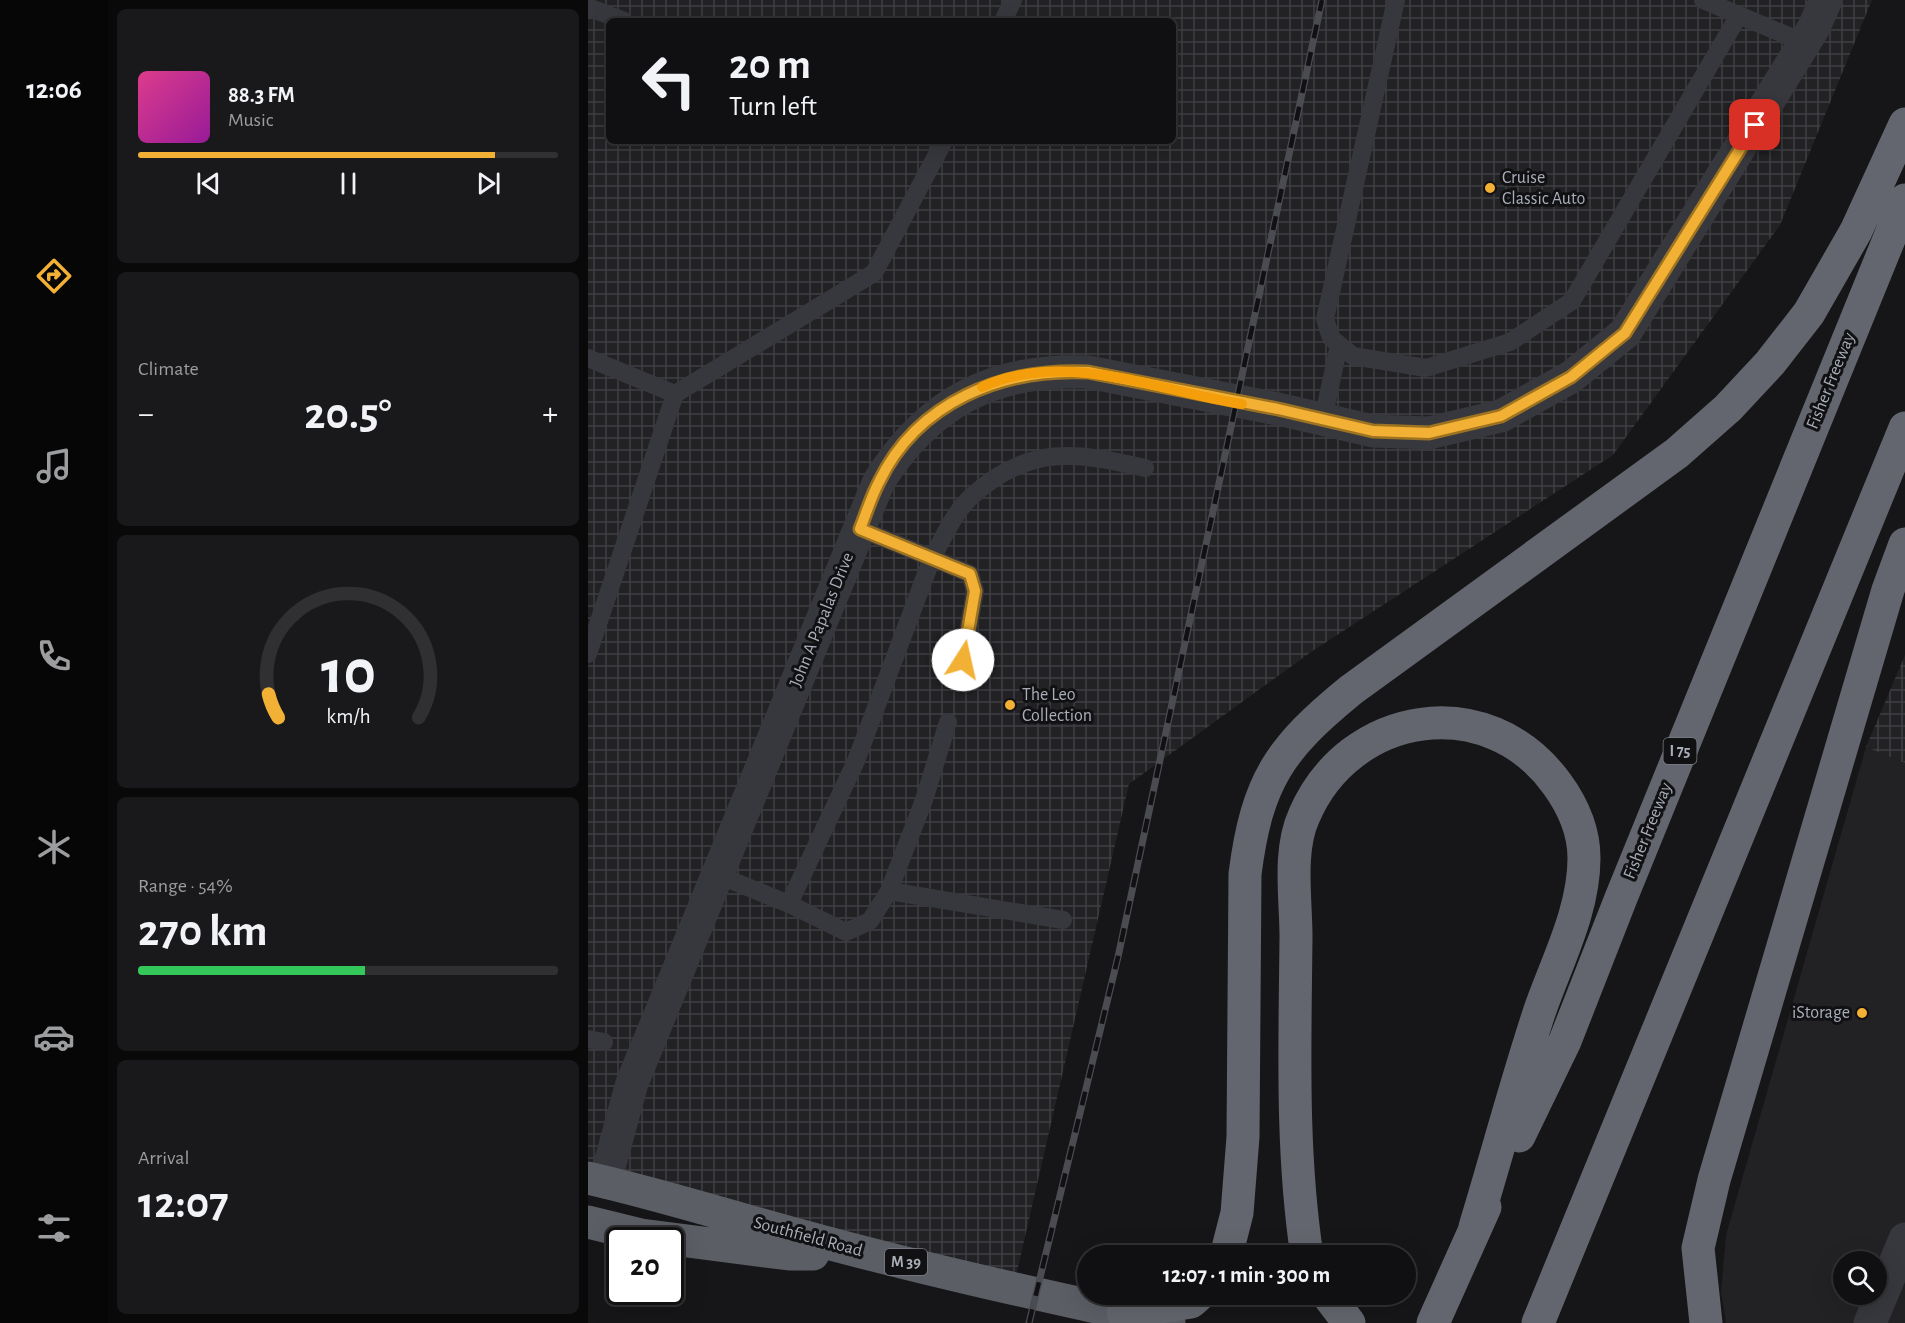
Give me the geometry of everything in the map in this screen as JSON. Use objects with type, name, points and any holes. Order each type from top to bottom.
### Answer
[{"type":"highway","points":[[1229,1245],[1237,1213],[1243,1137],[1245,874],[1251,830],[1269,778],[1288,748],[1319,716],[1351,690],[1677,453],[1728,408],[1770,363],[1809,313],[1856,231],[1905,124]]},
{"type":"highway","name":"Fisher Freeway","points":[[1439,1310],[1475,1227],[1565,1041],[1905,200]]},
{"type":"highway","points":[[1539,1321],[1905,428]]},
{"type":"highway","points":[[1706,1323],[1698,1248],[1714,1180],[1888,590],[1905,544]]},
{"type":"highway","points":[[1306,1245],[1299,1194],[1294,1054],[1295,887],[1297,844],[1302,818],[1329,774],[1353,752],[1387,732],[1407,725],[1438,722],[1468,726],[1501,737],[1530,754],[1549,772],[1566,796],[1578,822],[1584,859],[1574,917],[1540,1011],[1475,1227]]},
{"type":"highway","name":"Southfield Road","points":[[596,1180],[869,1253],[1169,1323]]},
{"type":"highway","points":[[588,1222],[641,1235],[789,1254],[869,1253]]},
{"type":"highway","points":[[1123,1313],[1172,1305]]},
{"type":"highway","points":[[1335,1305],[1349,1323]]},
{"type":"street","name":"John A Papalas Drive","points":[[596,1180],[632,1083],[879,481],[898,452],[929,419],[958,398],[991,383],[1035,372],[1088,372],[1373,431],[1429,433],[1501,416],[1571,377],[1625,333],[1804,44],[1826,0]]},
{"type":"street","points":[[1870,1323],[1905,1239]]},
{"type":"lane","points":[[1004,18],[1012,0]]},
{"type":"lane","points":[[1396,0],[1325,319],[1331,338],[1353,356],[1426,368],[1510,342],[1572,301],[1738,15]]},
{"type":"lane","points":[[1703,0],[1804,44]]},
{"type":"lane","points":[[588,8],[616,18]]},
{"type":"lane","points":[[588,654],[675,394],[874,273],[942,144]]},
{"type":"lane","points":[[1323,419],[1340,345]]},
{"type":"lane","points":[[588,358],[675,394]]},
{"type":"lane","points":[[789,904],[856,761],[932,558],[956,516],[972,496],[1010,469],[1037,457],[1095,457],[1145,468]]},
{"type":"lane","points":[[860,529],[970,574],[975,591],[959,683]]},
{"type":"lane","points":[[718,874],[789,904],[846,932],[870,921],[889,891],[924,800],[948,722]]},
{"type":"lane","points":[[889,891],[1063,920]]},
{"type":"shaded area","points":[[588,0],[1872,0],[1780,225],[1613,455],[1311,652],[1129,784],[1013,1289],[588,1178]]},
{"type":"shaded area","points":[[1905,655],[1905,763],[1866,747]]},
{"type":"shaded area","points":[[1866,747],[1905,763],[1905,1323],[1726,1323],[1721,1292],[1726,1235]]},
{"type":"railway","points":[[1029,1323],[1118,957],[1322,0]]},
{"type":"slow traffic","points":[[982,387],[1035,372],[1088,372],[1242,404]]},
{"type":"place","name":"Cruise Classic Auto","points":[[1490,188]]},
{"type":"place","name":"The Leo Collection","points":[[1010,705]]},
{"type":"place","name":"iStorage","points":[[1862,1013]]},
{"type":"route","points":[[963,660],[975,591],[970,574],[860,529],[879,481],[898,452],[929,419],[958,398],[991,383],[1035,372],[1062,371],[1088,372],[1236,403],[1278,409],[1373,431],[1429,433],[1501,416],[1571,377],[1625,333],[1755,125]]}]
